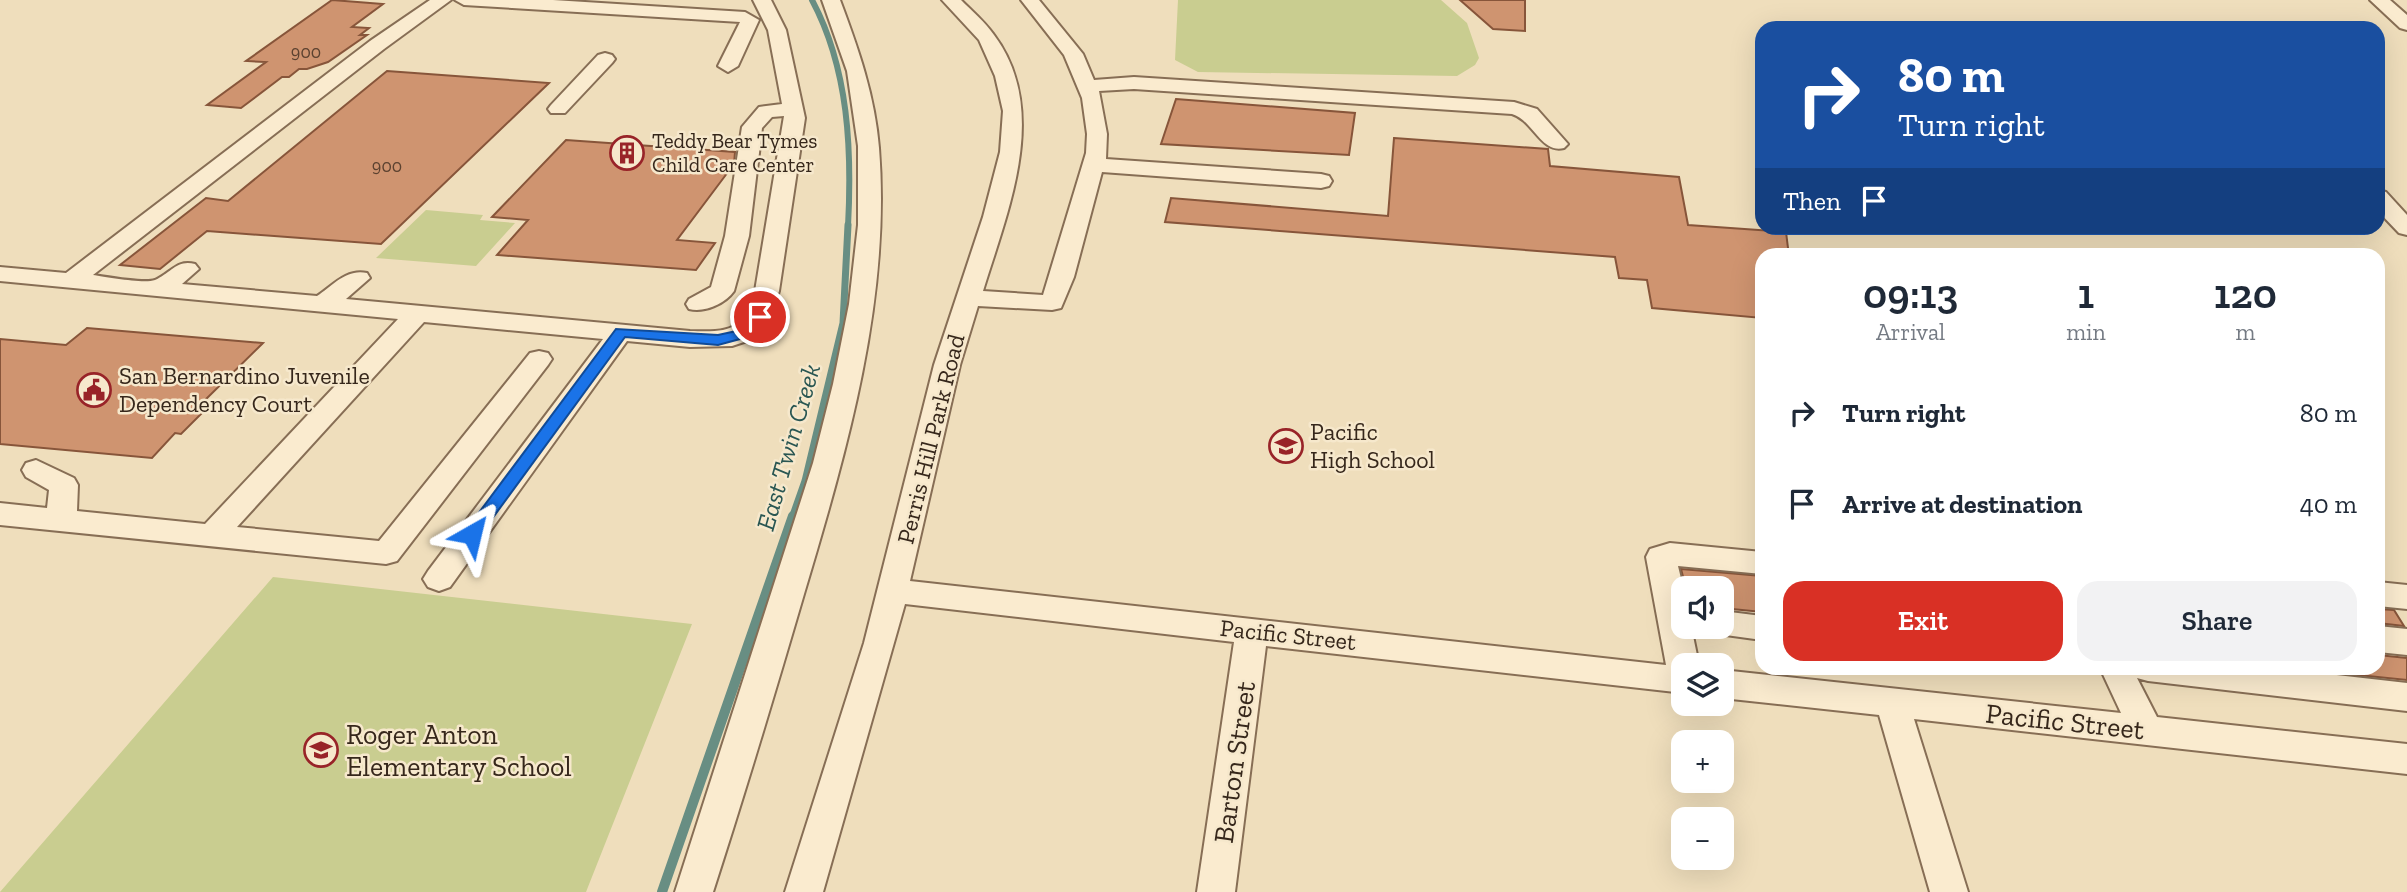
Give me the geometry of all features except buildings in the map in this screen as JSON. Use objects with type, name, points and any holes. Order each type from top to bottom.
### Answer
[{"type":"street","points":[[71,281],[377,45],[442,0]]},
{"type":"street","points":[[464,0],[745,17],[750,20],[728,66]]},
{"type":"street","points":[[0,274],[718,340],[746,333],[760,317],[795,118],[776,30],[762,0]]},
{"type":"street","points":[[694,892],[832,454],[867,273],[868,122],[854,63],[831,0]]},
{"type":"street","name":"Perris Hill Park Road","points":[[804,892],[893,591],[943,378],[1011,152],[1013,111],[1005,76],[987,38],[951,0]]},
{"type":"street","points":[[968,298],[1052,303],[1062,277],[1097,153],[1092,98],[1073,54],[1030,0]]},
{"type":"street","points":[[2379,0],[2407,24]]},
{"type":"street","points":[[558,109],[605,59]]},
{"type":"street","points":[[1087,86],[1134,83],[1514,108],[1530,113],[1557,144]]},
{"type":"street","points":[[698,304],[722,291],[737,236],[752,127],[765,111],[794,110]]},
{"type":"street","points":[[1093,165],[1321,181]]},
{"type":"street","points":[[2385,204],[2407,228]]},
{"type":"street","points":[[737,236],[778,224]]},
{"type":"street","points":[[158,289],[187,269]]},
{"type":"street","points":[[323,304],[358,278]]},
{"type":"street","points":[[211,536],[418,313]]},
{"type":"street","points":[[439,579],[621,332]]},
{"type":"street","points":[[0,514],[386,553],[539,359]]},
{"type":"street","points":[[36,470],[64,485],[61,521]]},
{"type":"street","points":[[1671,596],[1661,557],[1663,554],[1755,562]]},
{"type":"street","name":"Pacific Street","points":[[893,591],[1671,679]]},
{"type":"street","points":[[2385,595],[2407,597]]},
{"type":"street","points":[[1734,625],[1755,627]]},
{"type":"street","name":"Barton Street","points":[[1216,892],[1252,631]]},
{"type":"street","points":[[2385,640],[2407,642]]},
{"type":"street","points":[[2119,675],[2146,730]]},
{"type":"street","points":[[2211,675],[2407,697]]},
{"type":"street","name":"Pacific Street","points":[[1734,685],[2407,760]]},
{"type":"street","points":[[1892,703],[1949,892]]},
{"type":"green space","points":[[1178,0],[1441,0],[1467,23],[1479,58],[1475,65],[1457,76],[1198,72],[1175,60]]},
{"type":"green space","points":[[426,210],[483,215],[480,220],[515,223],[476,266],[376,258]]},
{"type":"green space","name":"Roger Anton Elementary School","points":[[273,577],[692,624],[586,892],[0,892]]},
{"type":"waterway","name":"East Twin Creek","points":[[812,0],[834,54],[841,82],[848,140],[848,227]]},
{"type":"waterway","name":"East Twin Creek","points":[[792,518],[805,481],[843,323],[848,225]]},
{"type":"waterway","name":"East Twin Creek","points":[[662,892],[793,516]]},
{"type":"place","name":"Teddy Bear Tymes Child Care Center","points":[[627,153]]},
{"type":"place","name":"San Bernardino Juvenile Dependency Court","points":[[94,390]]},
{"type":"place","name":"Pacific High School","points":[[1286,446]]},
{"type":"place","name":"Roger Anton Elementary School","points":[[321,750]]},
{"type":"route","points":[[472,534],[621,332],[718,340],[746,333],[760,317]]}]
